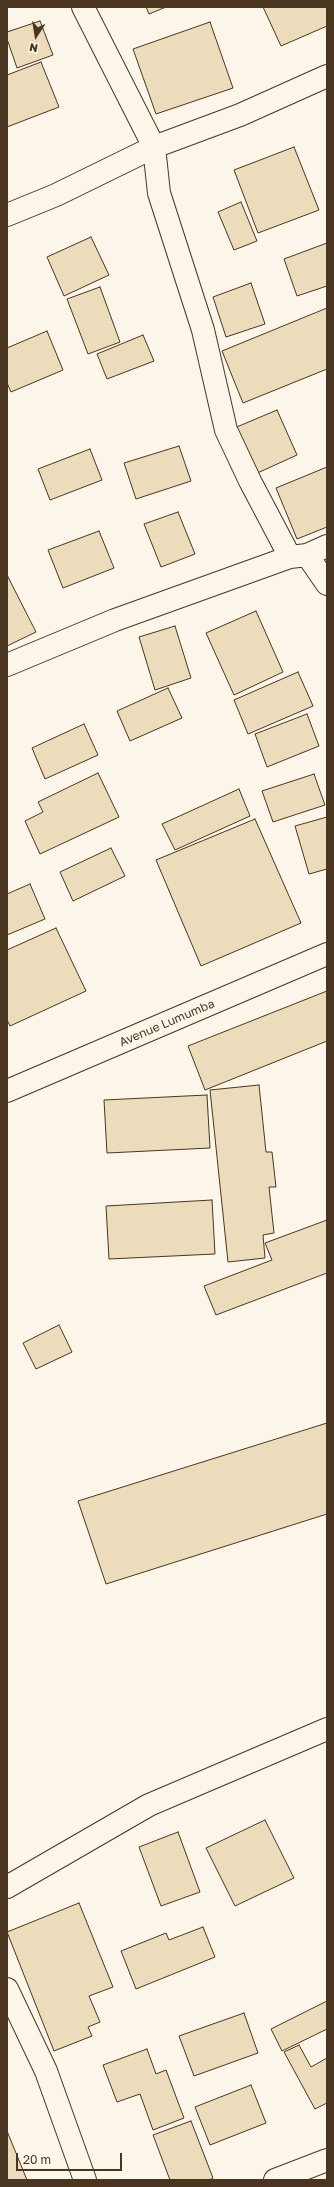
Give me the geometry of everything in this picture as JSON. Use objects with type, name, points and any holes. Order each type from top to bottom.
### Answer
[{"type":"street","points":[[83,7],[154,147],[159,193],[203,330],[226,430],[250,481],[298,556],[327,584]]},
{"type":"street","points":[[7,215],[56,194],[154,147],[240,115],[327,76]]},
{"type":"street","points":[[7,665],[114,620],[327,546]]},
{"type":"street","name":"Avenue Lumumba","points":[[7,1091],[327,954]]},
{"type":"street","points":[[7,1886],[149,1805],[327,1729]]},
{"type":"street","points":[[7,1989],[46,2071],[85,2180]]},
{"type":"street","points":[[276,2180],[327,2160]]},
{"type":"building","points":[[146,7],[166,7],[149,14]]},
{"type":"building","points":[[263,7],[327,7],[327,26],[281,46]]},
{"type":"building","points":[[40,21],[53,55],[17,68],[7,39],[7,32]]},
{"type":"building","points":[[210,22],[233,88],[156,114],[133,49]]},
{"type":"building","points":[[41,62],[59,107],[7,127],[7,75]]},
{"type":"building","points":[[294,147],[319,210],[258,233],[234,170]]},
{"type":"building","points":[[241,202],[257,241],[234,250],[218,212]]},
{"type":"building","points":[[91,237],[109,275],[64,296],[47,257]]},
{"type":"building","points":[[327,243],[327,286],[297,296],[284,259]]},
{"type":"building","points":[[251,283],[265,324],[226,337],[213,297]]},
{"type":"building","points":[[100,287],[120,342],[88,354],[67,299]]},
{"type":"building","points":[[327,308],[327,369],[243,403],[222,351]]},
{"type":"building","points":[[47,331],[63,370],[11,392],[7,383],[7,348]]},
{"type":"building","points":[[143,335],[154,361],[107,379],[97,354]]},
{"type":"building","points":[[277,410],[297,455],[253,475],[232,429]]},
{"type":"building","points":[[179,446],[191,481],[136,499],[124,463]]},
{"type":"building","points":[[90,449],[102,480],[50,500],[38,469]]},
{"type":"building","points":[[327,467],[327,527],[297,539],[276,488]]},
{"type":"building","points":[[178,512],[195,554],[161,567],[144,524]]},
{"type":"building","points":[[99,531],[114,568],[63,588],[48,550]]},
{"type":"building","points":[[7,575],[36,632],[7,646]]},
{"type":"building","points":[[256,611],[283,672],[234,695],[206,633]]},
{"type":"building","points":[[175,626],[191,678],[155,690],[139,637]]},
{"type":"building","points":[[298,672],[313,706],[248,734],[234,700]]},
{"type":"building","points":[[168,688],[182,718],[130,741],[117,711]]},
{"type":"building","points":[[307,714],[319,746],[267,767],[255,734]]},
{"type":"building","points":[[84,724],[98,755],[45,779],[32,748]]},
{"type":"building","points":[[98,773],[119,817],[40,854],[25,821],[43,812],[38,802]]},
{"type":"building","points":[[314,774],[325,805],[273,822],[262,791]]},
{"type":"building","points":[[239,789],[250,816],[175,850],[162,824]]},
{"type":"building","points":[[327,817],[327,869],[309,874],[295,826]]},
{"type":"building","points":[[255,819],[301,923],[201,966],[156,860]]},
{"type":"building","points":[[111,848],[125,876],[73,901],[60,872]]},
{"type":"building","points":[[30,884],[45,919],[7,935],[7,894]]},
{"type":"building","points":[[56,928],[86,991],[10,1026],[7,1020],[7,950]]},
{"type":"building","points":[[327,991],[327,1041],[205,1090],[188,1046]]},
{"type":"building","points":[[259,1085],[266,1152],[272,1152],[276,1187],[269,1187],[274,1233],[263,1235],[265,1258],[228,1262],[210,1090]]},
{"type":"building","points":[[207,1095],[210,1148],[107,1153],[104,1100]]},
{"type":"building","points":[[212,1200],[215,1254],[109,1259],[106,1206]]},
{"type":"building","points":[[327,1220],[327,1273],[216,1315],[204,1286],[272,1260],[265,1243]]},
{"type":"building","points":[[59,1325],[72,1352],[36,1369],[23,1343]]},
{"type":"building","points":[[327,1423],[327,1514],[106,1584],[78,1501]]},
{"type":"building","points":[[265,1820],[294,1878],[235,1906],[206,1848]]},
{"type":"building","points":[[178,1832],[200,1892],[161,1906],[139,1847]]},
{"type":"building","points":[[79,1903],[113,1987],[89,1996],[100,2022],[88,2027],[92,2036],[54,2051],[7,1932]]},
{"type":"building","points":[[203,1927],[215,1957],[136,1989],[121,1951],[166,1933],[169,1940]]},
{"type":"building","points":[[327,2001],[327,2029],[282,2051],[271,2029]]},
{"type":"building","points":[[244,2013],[258,2053],[194,2076],[179,2036]]},
{"type":"building","points":[[299,2045],[311,2067],[327,2058],[327,2103],[315,2109],[284,2052]]},
{"type":"building","points":[[147,2049],[156,2074],[166,2070],[184,2118],[153,2130],[140,2094],[117,2102],[103,2065]]},
{"type":"building","points":[[251,2085],[266,2123],[210,2145],[195,2107]]},
{"type":"building","points":[[191,2121],[213,2178],[209,2180],[170,2180],[153,2135]]},
{"type":"building","points":[[7,2131],[27,2180],[7,2180]]}]
